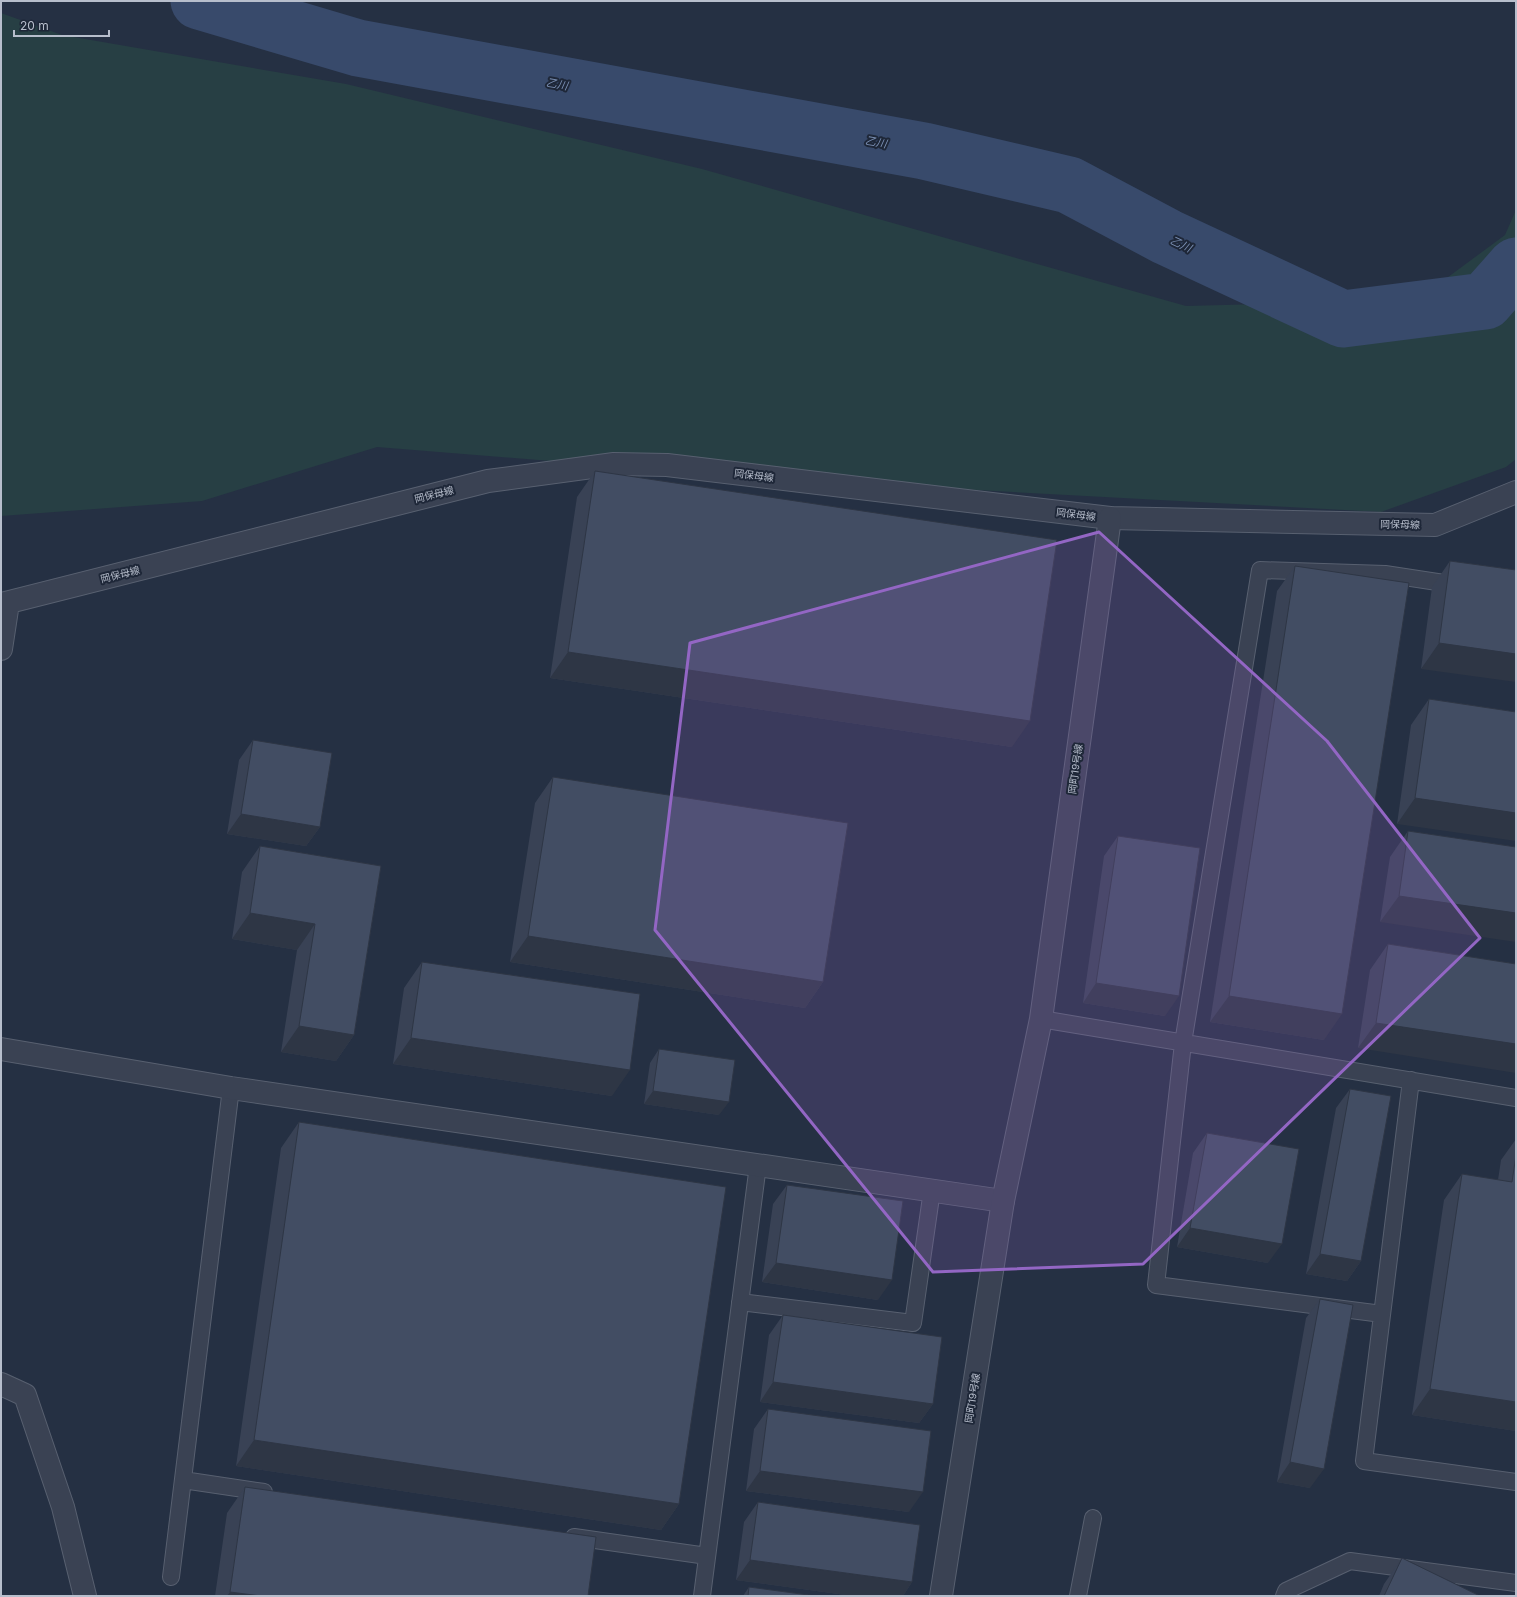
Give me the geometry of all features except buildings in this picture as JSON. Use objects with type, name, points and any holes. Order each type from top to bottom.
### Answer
[{"type":"street","name":"岡保母線","points":[[4,604],[488,481],[614,464],[667,465],[1110,518],[1435,525],[1516,492]]},
{"type":"street","name":"岡町19号線","points":[[941,1596],[1003,1200],[1041,1019],[1110,518]]},
{"type":"street","points":[[1,649],[4,604]]},
{"type":"street","points":[[1,1049],[232,1088],[1003,1200]]},
{"type":"street","points":[[1,1384],[25,1395],[63,1507],[85,1596]]},
{"type":"lane","points":[[1382,1314],[1156,1285],[1183,1043],[1260,570],[1385,574],[1470,587]]},
{"type":"lane","points":[[1041,1019],[1516,1098]]},
{"type":"lane","points":[[1411,1080],[1364,1461],[1516,1482]]},
{"type":"lane","points":[[171,1577],[232,1088]]},
{"type":"lane","points":[[702,1596],[758,1165]]},
{"type":"lane","points":[[740,1302],[913,1323],[932,1190]]},
{"type":"lane","points":[[183,1480],[277,1494]]},
{"type":"lane","points":[[1078,1596],[1093,1518]]},
{"type":"lane","points":[[559,1534],[707,1556]]},
{"type":"lane","points":[[1284,1596],[1286,1591],[1350,1561],[1516,1583]]},
{"type":"highlighted area","points":[[1099,532],[1327,741],[1480,938],[1143,1264],[933,1272],[655,930],[690,643]]},
{"type":"green space","points":[[1,13],[62,35],[346,84],[702,169],[1186,306],[1417,300],[1505,235],[1516,210],[1516,459],[1506,467],[1381,512],[772,479],[377,447],[202,501],[1,516]]},
{"type":"waterway","name":"乙川","points":[[199,1],[358,48],[924,151],[1069,185],[1167,237],[1343,319],[1485,301],[1516,266]]}]
